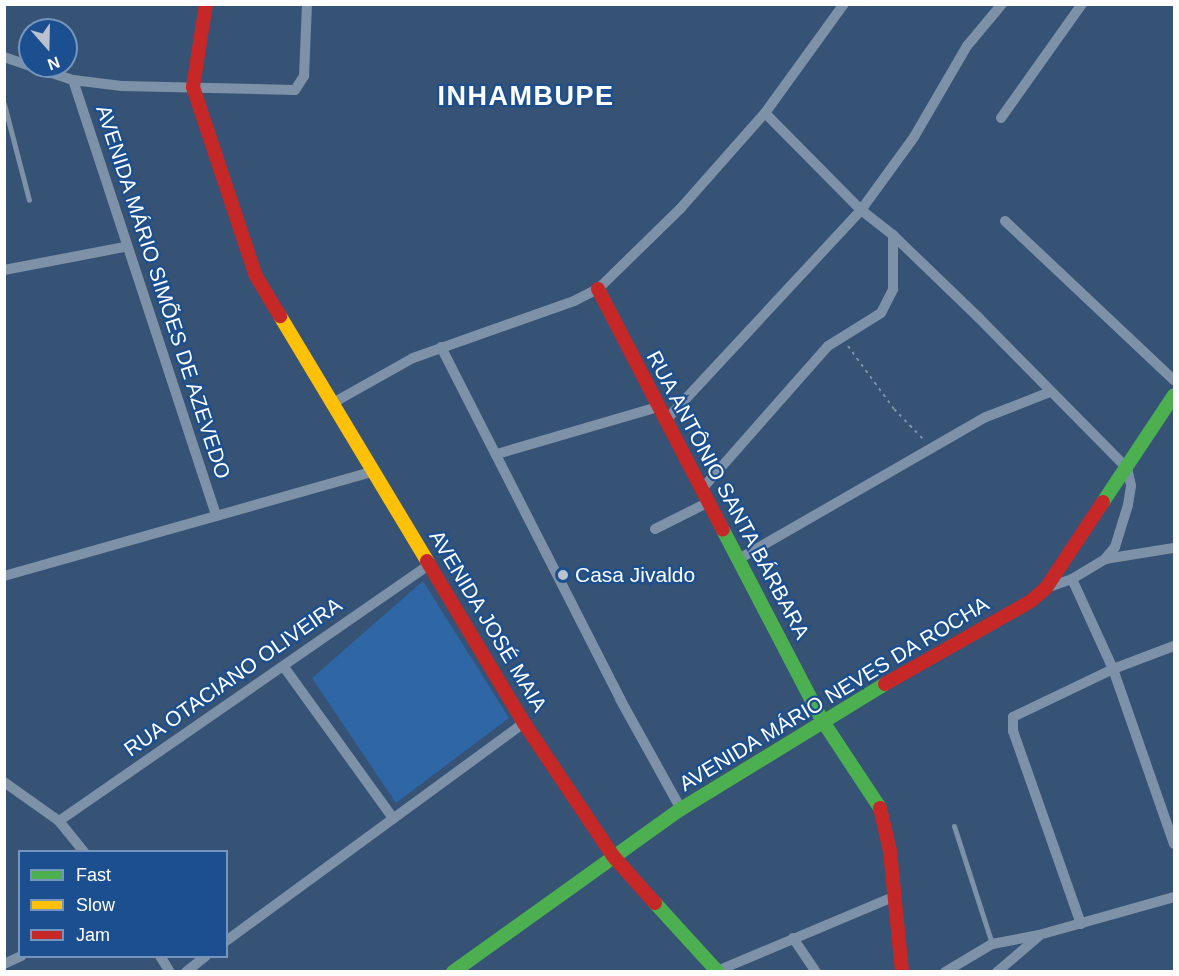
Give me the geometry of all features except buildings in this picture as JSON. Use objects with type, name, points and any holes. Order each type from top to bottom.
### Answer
[{"type":"street","points":[[193,87],[206,4]]},
{"type":"street","points":[[67,78],[193,87],[291,90],[300,87],[304,76],[308,4]]},
{"type":"street","points":[[331,404],[391,368],[441,347],[563,305],[598,289],[680,209],[765,112],[819,44],[844,4]]},
{"type":"street","points":[[666,420],[861,210],[914,137],[967,46],[1002,4]]},
{"type":"street","points":[[1001,118],[1082,4]]},
{"type":"street","name":"AVENIDA MÁRIO SIMÕES DE AZEVEDO","points":[[73,80],[125,247],[216,516]]},
{"type":"street","name":"AVENIDA JOSÉ MAIA","points":[[193,87],[256,276],[331,404],[374,471],[524,723],[613,856],[717,971]]},
{"type":"street","points":[[765,112],[861,210],[893,235],[1127,468],[1131,486],[1128,505],[1115,547],[1105,559],[1072,579],[1046,588]]},
{"type":"street","points":[[1005,221],[1174,380]]},
{"type":"street","points":[[701,490],[764,415],[842,336],[873,320],[890,300],[893,235]]},
{"type":"street","points":[[4,270],[125,247]]},
{"type":"street","name":"RUA ANTÔNIO SANTA BÁRBARA","points":[[598,289],[822,720],[880,808],[890,850],[902,972]]},
{"type":"street","points":[[441,347],[620,699],[681,809]]},
{"type":"street","points":[[737,560],[933,450],[986,417],[1050,392]]},
{"type":"street","points":[[1046,588],[1174,395]]},
{"type":"street","points":[[497,454],[658,407]]},
{"type":"street","points":[[4,576],[374,471]]},
{"type":"street","points":[[655,529],[708,503]]},
{"type":"street","points":[[1105,559],[1174,548]]},
{"type":"street","name":"RUA OTACIANO OLIVEIRA","points":[[59,821],[429,565]]},
{"type":"street","points":[[1072,579],[1113,669],[1174,844]]},
{"type":"street","name":"AVENIDA MÁRIO NEVES DA ROCHA","points":[[453,972],[681,809],[822,720],[1008,615],[1046,588]]},
{"type":"street","points":[[1081,924],[1013,731],[1013,717],[1113,669],[1174,646]]},
{"type":"street","points":[[284,667],[392,817]]},
{"type":"street","points":[[228,940],[392,817],[524,723]]},
{"type":"street","points":[[4,782],[59,821],[82,850]]},
{"type":"street","points":[[717,971],[893,897]]},
{"type":"street","points":[[945,972],[992,944],[1039,935],[1174,897]]},
{"type":"street","points":[[997,972],[1039,935]]},
{"type":"street","points":[[793,938],[816,972]]},
{"type":"street","points":[[4,964],[19,958]]},
{"type":"street","points":[[161,958],[170,972]]},
{"type":"street","points":[[186,972],[205,958]]},
{"type":"lane","points":[[4,104],[29,200]]},
{"type":"lane","points":[[954,826],[992,944]]},
{"type":"path","points":[[842,336],[894,409],[933,450]]},
{"type":"shaded area","points":[[423,581],[509,718],[396,803],[312,678]]},
{"type":"traffic: fast","points":[[1103,502],[1174,395]]},
{"type":"traffic: fast","points":[[723,530],[822,720],[880,808]]},
{"type":"traffic: fast","points":[[453,972],[681,809],[885,684]]},
{"type":"traffic: fast","points":[[655,903],[718,972]]},
{"type":"traffic: slow","points":[[280,316],[427,561]]},
{"type":"traffic: jam","points":[[206,4],[193,87],[256,276],[280,316]]},
{"type":"traffic: jam","points":[[598,289],[723,530]]},
{"type":"traffic: jam","points":[[885,684],[1031,601],[1046,588],[1103,502]]},
{"type":"traffic: jam","points":[[427,561],[524,723],[613,856],[655,903]]},
{"type":"traffic: jam","points":[[880,808],[890,851],[902,972]]},
{"type":"place","name":"Casa Jivaldo","points":[[563,575]]},
{"type":"district","name":"INHAMBUPE","points":[[526,97]]}]
